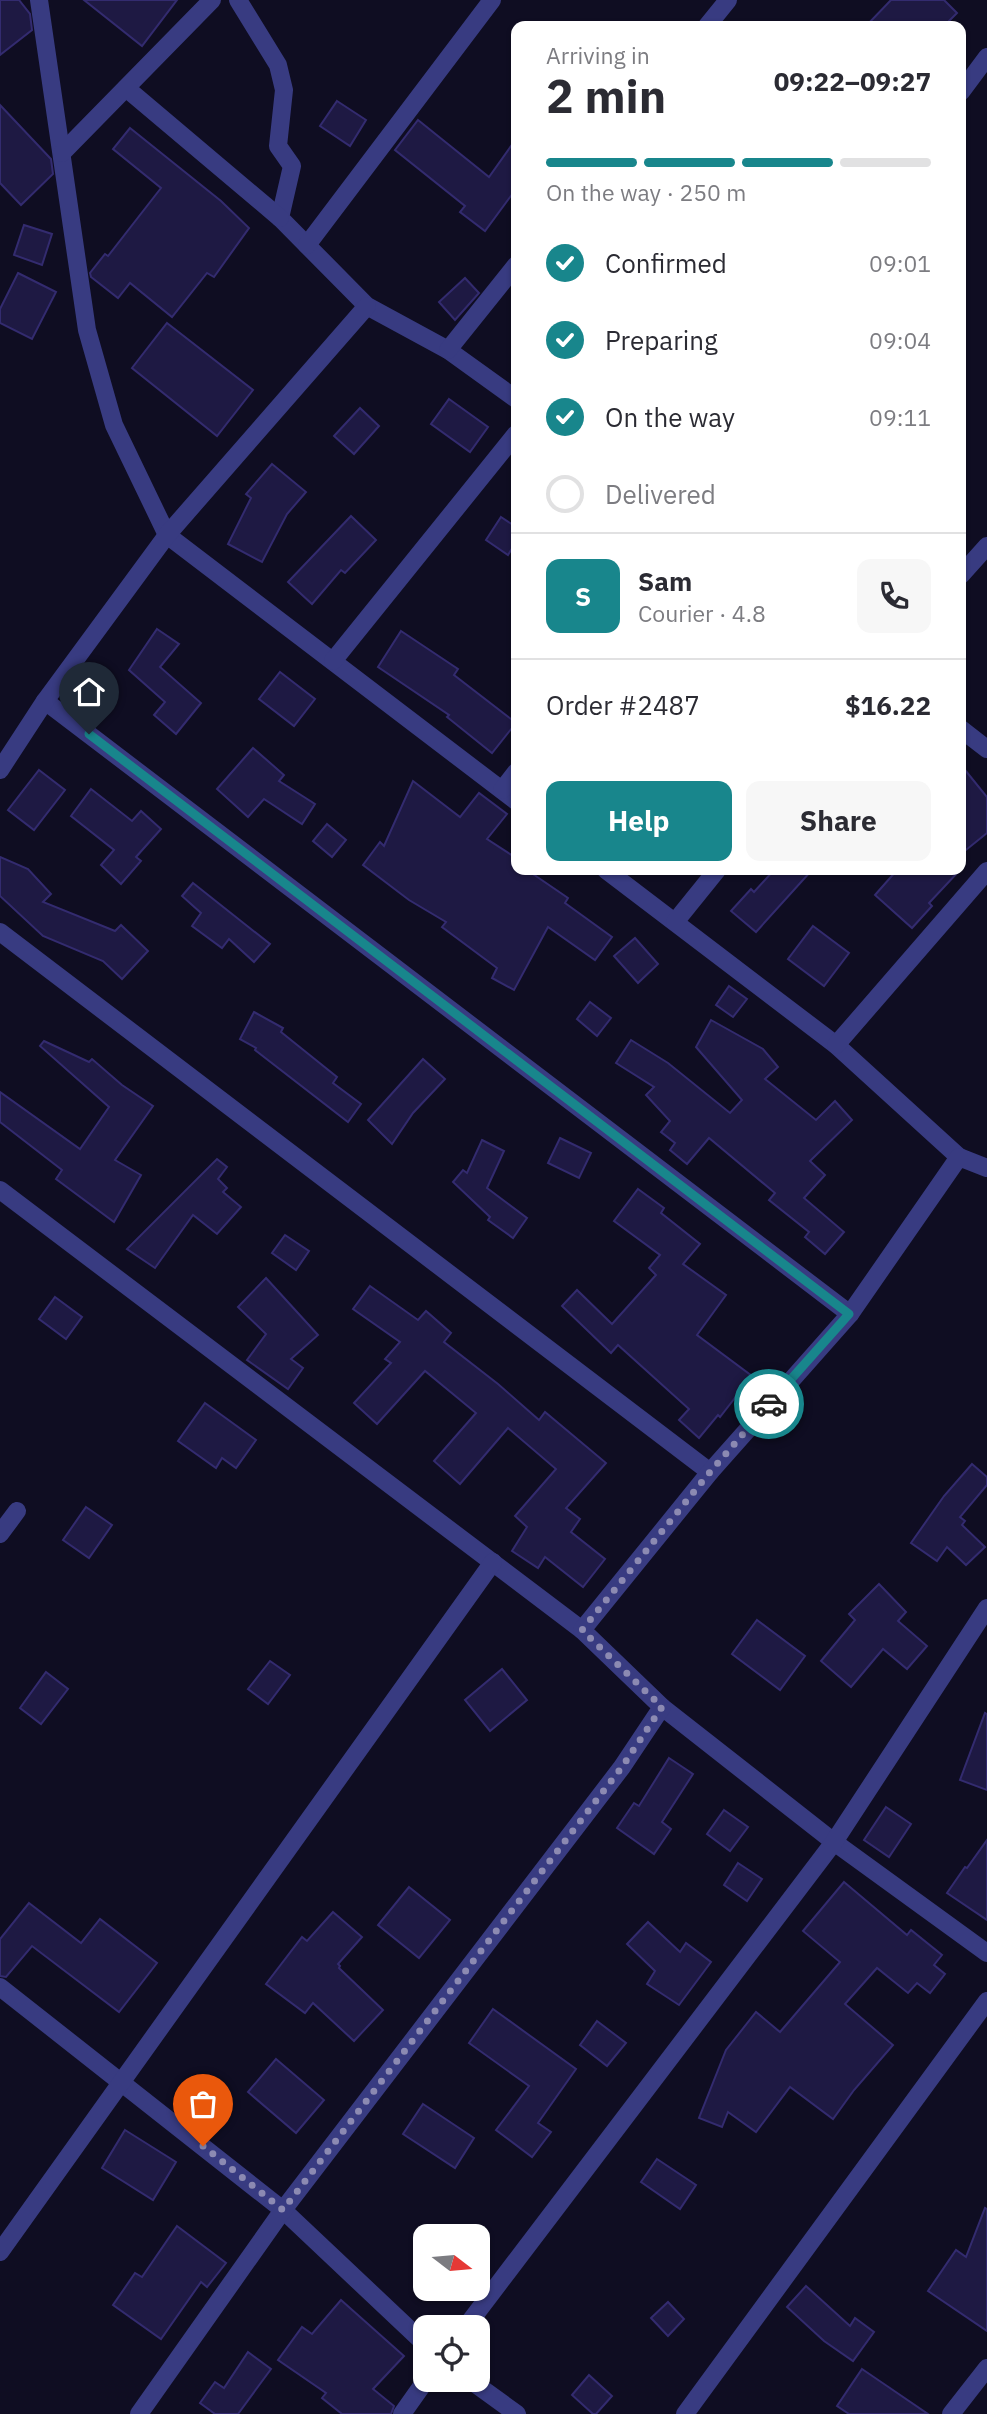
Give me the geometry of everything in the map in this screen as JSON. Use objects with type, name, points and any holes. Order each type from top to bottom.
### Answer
[{"type":"street","points":[[39,0],[87,330],[114,425],[167,535],[509,795]]},
{"type":"street","points":[[62,153],[212,0]]},
{"type":"street","points":[[238,0],[278,65],[284,90],[278,146],[292,166],[280,218]]},
{"type":"street","points":[[307,245],[492,0]]},
{"type":"street","points":[[711,21],[728,0]]},
{"type":"street","points":[[966,85],[987,57]]},
{"type":"street","points":[[126,88],[280,218],[367,306],[448,350],[511,395]]},
{"type":"street","points":[[448,350],[511,271]]},
{"type":"street","points":[[0,770],[46,701],[167,535],[367,306]]},
{"type":"street","points":[[333,661],[511,440]]},
{"type":"street","points":[[966,569],[987,546]]},
{"type":"street","points":[[46,701],[849,1314]]},
{"type":"street","points":[[966,733],[987,749]]},
{"type":"street","points":[[836,1045],[987,871]]},
{"type":"street","points":[[613,875],[836,1045],[959,1157],[987,1168]]},
{"type":"street","points":[[675,922],[713,875]]},
{"type":"street","points":[[0,932],[710,1472]]},
{"type":"street","points":[[582,1630],[710,1472],[849,1314],[959,1157]]},
{"type":"street","points":[[0,1190],[582,1630],[662,1707],[834,1842],[987,1953]]},
{"type":"street","points":[[0,1534],[18,1511]]},
{"type":"street","points":[[0,2252],[493,1562]]},
{"type":"street","points":[[475,2315],[834,1842],[987,1608]]},
{"type":"street","points":[[139,2414],[283,2210],[622,1767],[662,1707]]},
{"type":"street","points":[[0,1987],[283,2210],[413,2333]]},
{"type":"street","points":[[685,2414],[987,2001]]},
{"type":"street","points":[[951,2414],[987,2368]]},
{"type":"street","points":[[402,2414],[418,2392]]},
{"type":"street","points":[[487,2392],[517,2414]]},
{"type":"building","points":[[0,0],[19,0],[30,14],[32,30],[0,55]]},
{"type":"building","points":[[84,0],[177,0],[142,46]]},
{"type":"building","points":[[891,0],[944,0],[957,13],[949,21],[871,21]]},
{"type":"building","points":[[337,101],[366,120],[350,146],[320,126]]},
{"type":"building","points":[[0,105],[51,159],[53,174],[21,205],[0,183]]},
{"type":"building","points":[[418,120],[489,177],[511,146],[511,196],[485,231],[460,212],[465,206],[395,150]]},
{"type":"building","points":[[130,128],[221,201],[249,228],[214,277],[207,273],[172,317],[130,283],[118,298],[91,277],[90,273],[105,254],[108,256],[161,188],[113,149]]},
{"type":"building","points":[[24,225],[52,234],[42,265],[14,255]]},
{"type":"building","points":[[18,273],[56,292],[32,339],[0,323],[0,309]]},
{"type":"building","points":[[465,278],[479,293],[455,320],[439,302]]},
{"type":"building","points":[[167,323],[253,390],[217,436],[132,368]]},
{"type":"building","points":[[449,399],[488,427],[470,452],[431,424]]},
{"type":"building","points":[[360,408],[379,426],[354,454],[334,436]]},
{"type":"building","points":[[272,464],[306,492],[287,514],[262,562],[228,544],[251,498],[246,494]]},
{"type":"building","points":[[351,516],[376,540],[345,573],[341,570],[312,604],[288,582]]},
{"type":"building","points":[[501,517],[511,524],[511,550],[508,555],[486,540]]},
{"type":"building","points":[[157,629],[179,644],[160,667],[201,703],[176,734],[154,715],[165,702],[129,670]]},
{"type":"building","points":[[401,631],[458,669],[454,675],[511,719],[511,729],[492,753],[447,717],[449,715],[378,667]]},
{"type":"building","points":[[280,672],[315,699],[294,726],[259,699]]},
{"type":"building","points":[[253,748],[284,775],[279,781],[315,804],[302,824],[264,799],[248,817],[217,789]]},
{"type":"building","points":[[39,770],[65,790],[34,830],[8,810]]},
{"type":"building","points":[[966,771],[987,797],[987,833],[966,850]]},
{"type":"building","points":[[413,781],[460,817],[479,793],[507,814],[487,839],[511,855],[511,875],[534,875],[568,898],[565,903],[612,937],[595,960],[548,927],[514,990],[492,978],[497,968],[442,927],[446,922],[409,900],[363,865],[380,842],[384,846]]},
{"type":"building","points":[[91,789],[132,821],[141,811],[161,829],[136,857],[141,861],[121,884],[101,865],[114,850],[71,816]]},
{"type":"building","points":[[327,824],[346,840],[332,857],[313,841]]},
{"type":"building","points":[[0,857],[28,869],[51,894],[43,902],[115,931],[121,925],[148,951],[122,979],[103,961],[43,936],[0,896]]},
{"type":"building","points":[[769,875],[807,875],[756,932],[731,911],[751,889],[754,892]]},
{"type":"building","points":[[893,875],[955,875],[929,903],[932,906],[912,928],[875,895]]},
{"type":"building","points":[[193,883],[270,944],[254,962],[229,939],[222,948],[192,926],[201,913],[182,896]]},
{"type":"building","points":[[813,926],[849,953],[824,986],[788,959]]},
{"type":"building","points":[[635,938],[658,964],[638,983],[614,956]]},
{"type":"building","points":[[729,986],[747,999],[733,1017],[716,1005]]},
{"type":"building","points":[[590,1002],[611,1018],[597,1036],[577,1019]]},
{"type":"building","points":[[254,1012],[283,1028],[281,1032],[337,1077],[333,1083],[361,1104],[348,1122],[255,1050],[256,1048],[240,1039]]},
{"type":"building","points":[[711,1020],[763,1049],[778,1067],[765,1079],[816,1120],[835,1101],[852,1120],[810,1161],[825,1175],[804,1198],[844,1232],[825,1254],[805,1237],[809,1232],[769,1200],[775,1193],[709,1138],[687,1164],[670,1150],[675,1143],[661,1132],[670,1121],[646,1095],[654,1087],[616,1063],[631,1040],[668,1063],[730,1113],[742,1100],[696,1047]]},
{"type":"building","points":[[44,1041],[89,1062],[92,1059],[122,1085],[153,1106],[115,1160],[141,1175],[114,1222],[56,1179],[62,1170],[0,1122],[0,1092],[80,1149],[109,1107],[40,1046]]},
{"type":"building","points":[[423,1059],[445,1079],[413,1113],[392,1144],[368,1120]]},
{"type":"building","points":[[560,1138],[591,1153],[579,1178],[548,1163]]},
{"type":"building","points":[[482,1140],[504,1151],[487,1188],[527,1218],[513,1238],[488,1220],[490,1217],[453,1182],[463,1170],[467,1173]]},
{"type":"building","points":[[217,1159],[227,1167],[218,1179],[227,1188],[223,1192],[241,1207],[217,1234],[193,1215],[155,1268],[127,1249]]},
{"type":"building","points":[[638,1189],[664,1208],[661,1213],[700,1244],[683,1264],[726,1295],[697,1335],[752,1376],[720,1417],[718,1415],[699,1438],[679,1420],[689,1409],[618,1345],[611,1353],[562,1306],[577,1290],[612,1324],[656,1275],[649,1268],[660,1255],[614,1221]]},
{"type":"building","points":[[285,1235],[309,1251],[296,1270],[272,1253]]},
{"type":"building","points":[[266,1278],[318,1335],[291,1359],[303,1368],[288,1389],[247,1360],[266,1334],[238,1307]]},
{"type":"building","points":[[370,1286],[418,1320],[426,1311],[451,1333],[444,1342],[539,1420],[545,1412],[606,1463],[566,1508],[580,1519],[571,1532],[605,1559],[583,1587],[545,1557],[538,1568],[512,1551],[527,1527],[515,1516],[556,1469],[508,1428],[460,1484],[434,1461],[476,1413],[425,1371],[377,1424],[354,1403],[391,1363],[385,1359],[400,1342],[353,1309]]},
{"type":"building","points":[[55,1297],[82,1317],[66,1339],[39,1319]]},
{"type":"building","points":[[205,1403],[256,1440],[236,1468],[222,1458],[216,1468],[178,1441]]},
{"type":"building","points":[[972,1464],[987,1477],[987,1485],[960,1517],[965,1521],[962,1525],[985,1547],[966,1565],[947,1547],[937,1561],[911,1543],[944,1496]]},
{"type":"building","points":[[86,1507],[112,1525],[89,1558],[63,1540]]},
{"type":"building","points":[[879,1584],[906,1612],[898,1621],[927,1646],[907,1669],[883,1649],[851,1687],[821,1661],[855,1620],[849,1614]]},
{"type":"building","points":[[757,1620],[805,1656],[780,1690],[732,1654]]},
{"type":"building","points":[[270,1661],[290,1675],[268,1704],[248,1689]]},
{"type":"building","points":[[502,1669],[527,1700],[490,1731],[465,1700]]},
{"type":"building","points":[[46,1672],[68,1689],[41,1724],[20,1708]]},
{"type":"building","points":[[985,1713],[987,1714],[987,1790],[960,1780]]},
{"type":"building","points":[[669,1758],[693,1774],[662,1822],[671,1829],[654,1854],[617,1828],[634,1803],[639,1806]]},
{"type":"building","points":[[886,1807],[911,1824],[889,1857],[864,1840]]},
{"type":"building","points":[[724,1810],[748,1827],[730,1851],[707,1834]]},
{"type":"building","points":[[987,1840],[987,1920],[947,1893]]},
{"type":"building","points":[[738,1863],[762,1879],[747,1901],[724,1885]]},
{"type":"building","points":[[844,1882],[907,1935],[911,1930],[942,1955],[934,1965],[945,1974],[930,1993],[917,1983],[908,1993],[877,1968],[845,2004],[893,2045],[833,2119],[790,2087],[756,2132],[728,2112],[722,2127],[699,2118],[726,2050],[756,2012],[780,2032],[840,1962],[803,1931]]},
{"type":"building","points":[[409,1887],[450,1920],[419,1958],[378,1925]]},
{"type":"building","points":[[29,1903],[81,1943],[100,1919],[157,1963],[119,2012],[32,1946],[6,1977],[0,1976],[0,1939]]},
{"type":"building","points":[[333,1912],[362,1937],[338,1964],[339,1968],[383,2010],[354,2041],[313,2003],[305,2013],[266,1984],[302,1937],[307,1941]]},
{"type":"building","points":[[648,1922],[680,1952],[686,1943],[711,1962],[679,2005],[647,1984],[655,1971],[627,1944]]},
{"type":"building","points":[[493,2009],[576,2069],[538,2123],[551,2132],[532,2157],[496,2130],[529,2086],[469,2043]]},
{"type":"building","points":[[597,2021],[626,2043],[607,2066],[580,2045]]},
{"type":"building","points":[[276,2059],[324,2100],[296,2133],[248,2092]]},
{"type":"building","points":[[423,2104],[474,2138],[455,2168],[403,2134]]},
{"type":"building","points":[[125,2130],[176,2162],[153,2200],[102,2168]]},
{"type":"building","points":[[657,2159],[696,2185],[680,2209],[641,2182]]},
{"type":"building","points":[[985,2208],[987,2331],[928,2291],[956,2250],[966,2257]]},
{"type":"building","points":[[177,2226],[226,2263],[207,2287],[201,2282],[161,2339],[113,2305],[135,2273],[142,2277]]},
{"type":"building","points":[[806,2286],[850,2326],[855,2318],[874,2332],[853,2361],[824,2341],[787,2307]]},
{"type":"building","points":[[341,2300],[404,2356],[373,2389],[394,2406],[391,2414],[342,2414],[322,2398],[326,2393],[278,2360],[302,2327],[312,2334]]},
{"type":"building","points":[[668,2302],[684,2319],[668,2336],[651,2318]]},
{"type":"building","points":[[248,2352],[271,2369],[238,2414],[215,2414],[200,2403],[215,2382],[224,2388]]},
{"type":"building","points":[[862,2369],[928,2414],[849,2414],[837,2406]]},
{"type":"building","points":[[589,2375],[612,2396],[596,2414],[572,2395]]},
{"type":"way so far","points":[[203,2146],[283,2210],[622,1767],[662,1707],[582,1630],[710,1472],[769,1404]]},
{"type":"route","points":[[89,734],[849,1314],[769,1404]]}]
